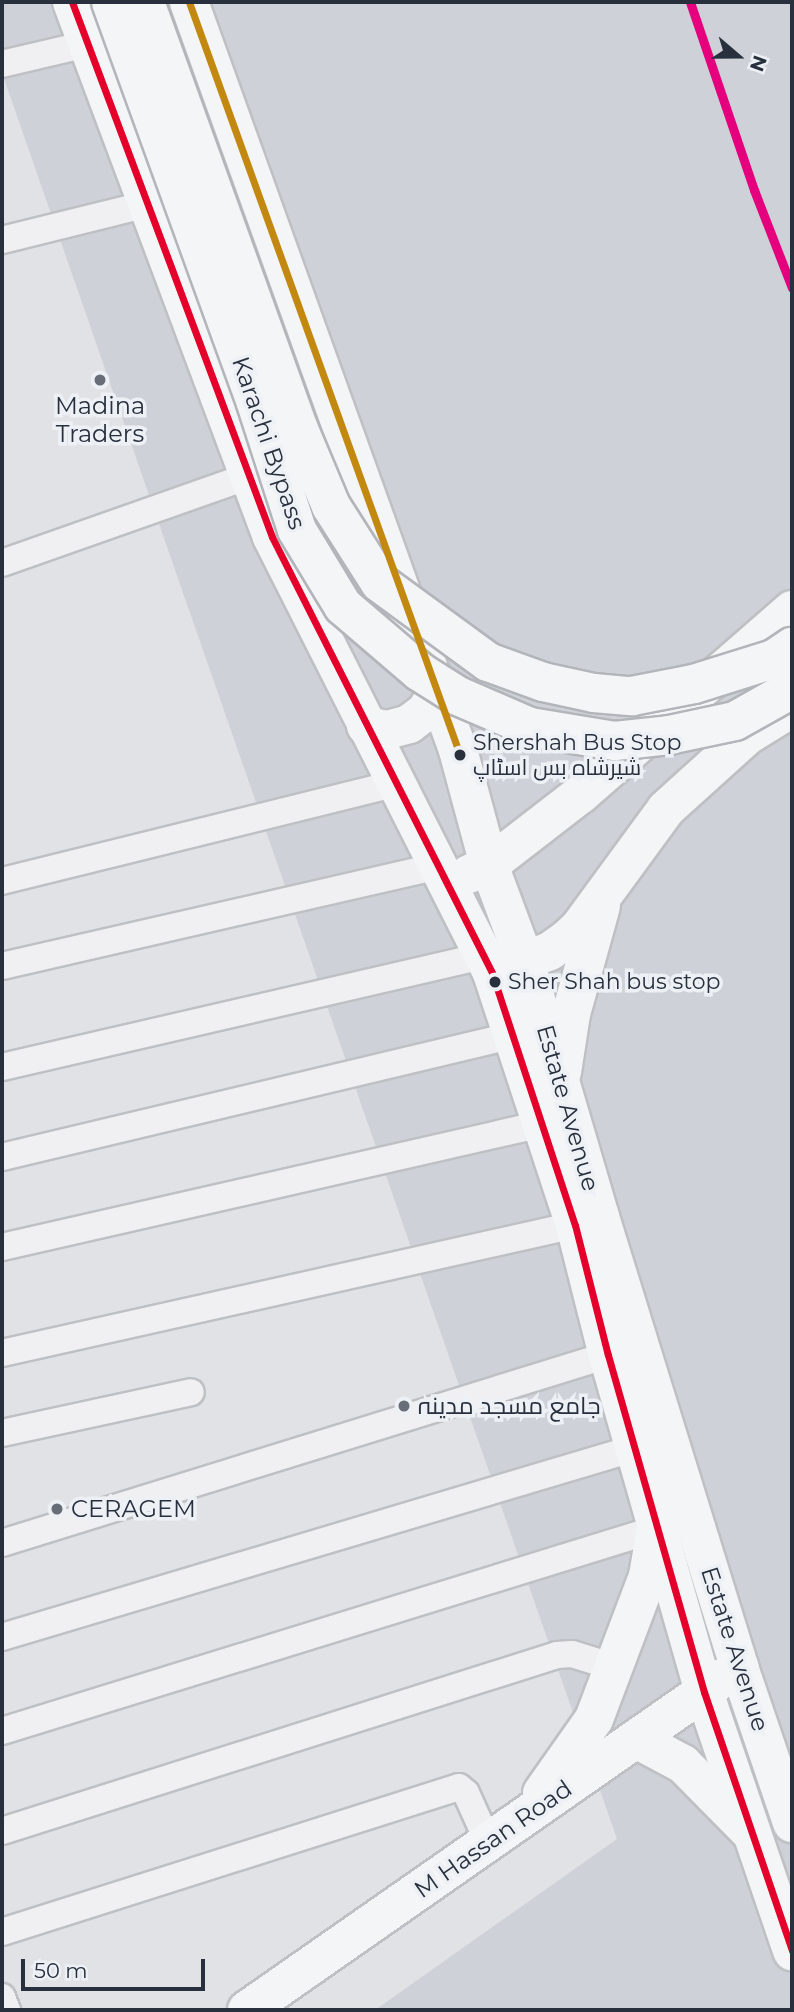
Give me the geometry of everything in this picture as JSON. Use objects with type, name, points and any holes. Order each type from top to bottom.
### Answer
[{"type":"main road","name":"Estate Avenue","points":[[72,2],[272,537],[395,784],[444,875],[500,964],[560,1082],[739,1667],[792,1823]]},
{"type":"main road","name":"Karachi Bypass","points":[[111,2],[251,390],[297,530],[343,606],[420,672],[458,696],[530,727],[615,741],[669,735],[735,721],[792,689]]},
{"type":"main road","name":"Karachi Bypass","points":[[145,2],[298,427],[331,506],[380,583],[488,662],[543,682],[594,693],[632,696],[694,684],[774,659],[792,648]]},
{"type":"main road","name":"Estate Avenue","points":[[189,2],[458,750],[489,865],[500,964],[514,1035],[575,1225],[656,1530],[704,1692],[792,1951]]},
{"type":"main road","points":[[444,875],[489,865],[648,739],[792,610]]},
{"type":"main road","points":[[366,726],[387,730],[409,724],[426,711],[437,693]]},
{"type":"main road","points":[[500,964],[566,940],[666,810],[748,735],[792,708]]},
{"type":"main road","points":[[560,1082],[571,1014],[604,894]]},
{"type":"main road","points":[[526,1815],[594,1719],[648,1576],[656,1530]]},
{"type":"main road","name":"M Hassan Road","points":[[247,2010],[739,1667]]},
{"type":"main road","points":[[636,1739],[683,1764],[752,1835]]},
{"type":"street","points":[[2,64],[87,44]]},
{"type":"street","points":[[2,240],[147,204]]},
{"type":"street","points":[[2,563],[249,476]]},
{"type":"street","points":[[2,881],[395,784]]},
{"type":"street","points":[[2,966],[444,875]]},
{"type":"street","points":[[2,1067],[500,964]]},
{"type":"street","points":[[2,1157],[514,1035]]},
{"type":"street","points":[[2,1247],[542,1124]]},
{"type":"street","points":[[2,1353],[575,1225]]},
{"type":"street","points":[[2,1543],[608,1355]]},
{"type":"street","points":[[2,1433],[191,1392]]},
{"type":"street","points":[[2,1637],[635,1448]]},
{"type":"street","points":[[2,1731],[656,1530]]},
{"type":"street","points":[[2,1831],[557,1656],[572,1654],[614,1667]]},
{"type":"street","points":[[2,1933],[459,1787],[466,1793],[488,1842]]},
{"type":"street","points":[[2,1997],[6,2010]]},
{"type":"shaded area","points":[[2,2],[792,2],[792,2010],[375,2010],[617,1839],[2,73]]},
{"type":"transit line","points":[[72,2],[272,537],[492,973],[575,1225],[608,1355],[704,1692],[792,1951]]},
{"type":"transit line","points":[[189,2],[460,755]]},
{"type":"transit line","points":[[690,2],[754,190],[792,288]]},
{"type":"place","name":"Madina Traders","points":[[100,380]]},
{"type":"place","name":"Shershah Bus Stop شیرشاہ بس اسٹاپ","points":[[460,755]]},
{"type":"place","name":"Sher Shah bus stop","points":[[495,982]]},
{"type":"place","name":"جامع مسجد مدینہ","points":[[404,1406]]},
{"type":"place","name":"CERAGEM","points":[[57,1509]]}]
